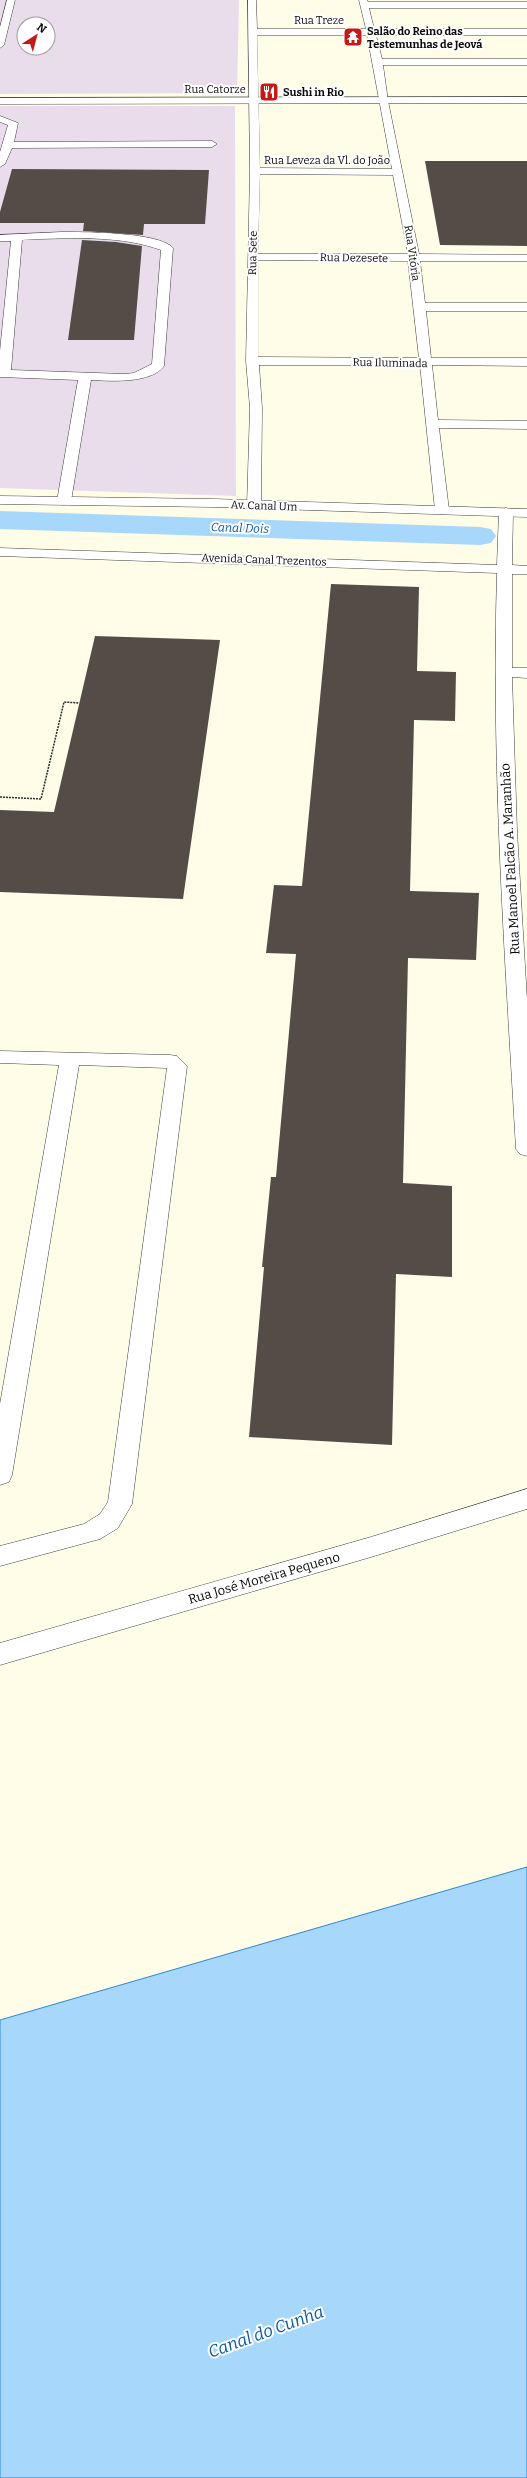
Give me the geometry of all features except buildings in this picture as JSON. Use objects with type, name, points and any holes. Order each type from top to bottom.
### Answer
[{"type":"street","points":[[0,45],[11,0]]},
{"type":"street","name":"Rua Sete","points":[[252,0],[255,101],[255,172],[252,257],[252,361],[256,408],[254,506]]},
{"type":"street","points":[[363,3],[527,5]]},
{"type":"street","name":"Rua Vitória","points":[[363,3],[378,62],[383,100],[414,259],[442,510]]},
{"type":"street","name":"Rua Treze","points":[[254,32],[527,32]]},
{"type":"street","points":[[378,62],[527,62]]},
{"type":"street","name":"Rua Catorze","points":[[0,101],[527,100]]},
{"type":"street","points":[[0,119],[13,123],[8,145],[0,164]]},
{"type":"street","points":[[8,145],[212,144]]},
{"type":"street","name":"Rua Leveza da Vl. do João","points":[[255,172],[398,172]]},
{"type":"street","points":[[0,238],[17,237],[127,237],[151,242],[167,248],[158,366],[138,376],[2,373],[17,237]]},
{"type":"street","name":"Rua Dezesete","points":[[252,257],[414,259],[527,258]]},
{"type":"street","points":[[419,307],[527,307]]},
{"type":"street","name":"Rua Iluminada","points":[[252,361],[426,363],[527,362]]},
{"type":"street","points":[[64,501],[85,376]]},
{"type":"street","points":[[432,424],[527,424]]},
{"type":"street","name":"Av. Canal Um","points":[[0,500],[213,503],[254,506],[527,513]]},
{"type":"street","name":"Rua Manoel Falcão A. Maranhão","points":[[506,512],[504,569],[504,708],[510,874],[522,995],[527,1149]]},
{"type":"street","name":"Avenida Canal Trezentos","points":[[0,552],[527,570]]},
{"type":"street","points":[[505,672],[527,673]]},
{"type":"street","points":[[0,1057],[70,1057],[170,1061],[177,1066],[120,1504],[109,1521],[91,1532],[0,1556]]},
{"type":"street","points":[[0,1475],[70,1057]]},
{"type":"street","name":"Rua José Moreira Pequeno","points":[[0,1654],[371,1547],[527,1499]]},
{"type":"path","points":[[0,798],[40,799],[64,702],[79,703]]},
{"type":"shaded area","points":[[0,0],[239,0],[237,93],[0,94]]},
{"type":"shaded area","points":[[0,106],[235,106],[236,496],[0,488]]},
{"type":"water","name":"Canal do Cunha","points":[[527,1867],[527,2478],[0,2478],[0,2020]]},
{"type":"waterway","name":"Canal Dois","points":[[0,520],[480,536]]},
{"type":"place","name":"Salão do Reino das Testemunhas de Jeová","points":[[353,37]]},
{"type":"place","name":"Sushi in Rio","points":[[269,92]]}]
